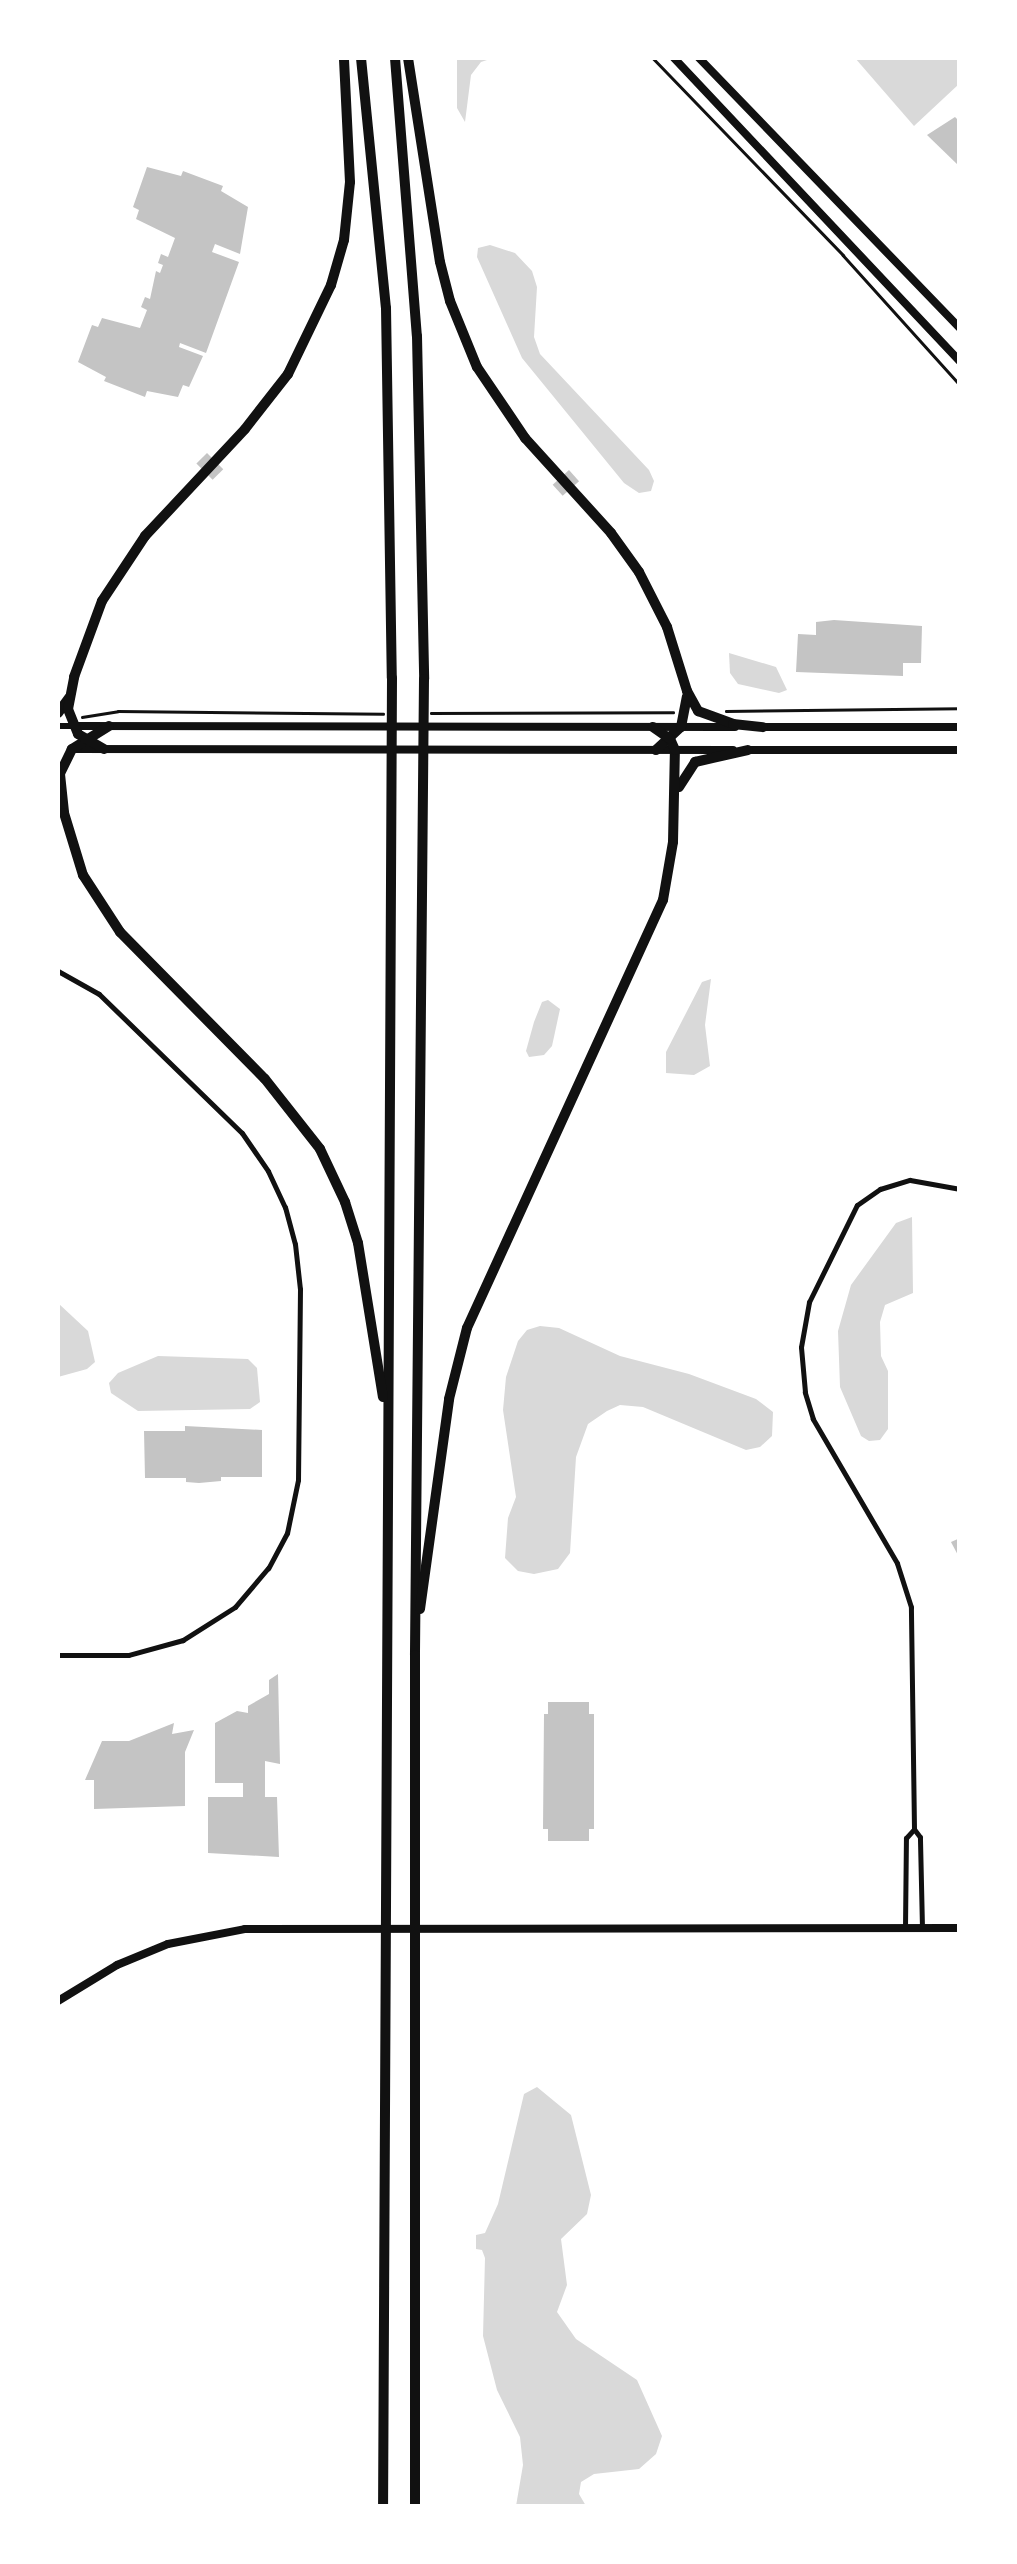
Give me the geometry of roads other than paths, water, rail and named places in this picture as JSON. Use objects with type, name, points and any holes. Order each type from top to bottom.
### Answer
[{"type":"highway","points":[[58,713],[69,697],[90,630],[115,577],[163,515],[245,429],[288,374],[314,328],[335,270],[348,213],[344,58]]},
{"type":"highway","points":[[361,58],[386,308],[392,678],[383,2506]]},
{"type":"highway","points":[[395,58],[417,336],[424,679],[414,1654],[415,2506]]},
{"type":"highway","points":[[408,58],[440,262],[464,337],[498,402],[640,572],[667,627],[687,691],[698,711],[763,727]]},
{"type":"highway","points":[[414,1654],[458,1355],[488,1280],[654,926],[670,873],[674,813],[672,744],[687,712],[687,691]]},
{"type":"highway","points":[[69,697],[73,722],[86,738],[104,749]]},
{"type":"highway","points":[[109,726],[72,749],[60,774],[58,789],[84,874],[120,932],[284,1099],[332,1172],[366,1277],[388,1438]]},
{"type":"highway","points":[[653,727],[672,744]]},
{"type":"highway","points":[[656,750],[672,744]]},
{"type":"highway","points":[[674,813],[681,779],[689,767],[707,758],[748,750]]},
{"type":"main road","points":[[674,58],[960,362]]},
{"type":"main road","points":[[700,58],[960,328]]},
{"type":"main road","points":[[73,722],[109,726],[960,726]]},
{"type":"main road","points":[[672,744],[748,750],[960,750]]},
{"type":"main road","points":[[72,749],[656,750]]},
{"type":"main road","points":[[58,2000],[116,1964],[181,1940],[260,1928],[960,1928]]},
{"type":"street","points":[[58,726],[73,722]]},
{"type":"street","points":[[58,749],[72,749]]},
{"type":"street","points":[[58,971],[99,994],[242,1132],[284,1207],[295,1244],[300,1290],[298,1480],[286,1533],[268,1568],[235,1607],[184,1640],[128,1654],[58,1655]]},
{"type":"street","points":[[922,1928],[920,1837],[914,1828],[913,1632],[908,1590],[897,1563],[813,1419],[805,1392],[801,1347],[810,1300],[857,1205],[880,1188],[910,1180],[960,1189]]},
{"type":"street","points":[[906,1928],[906,1838],[914,1828]]}]
